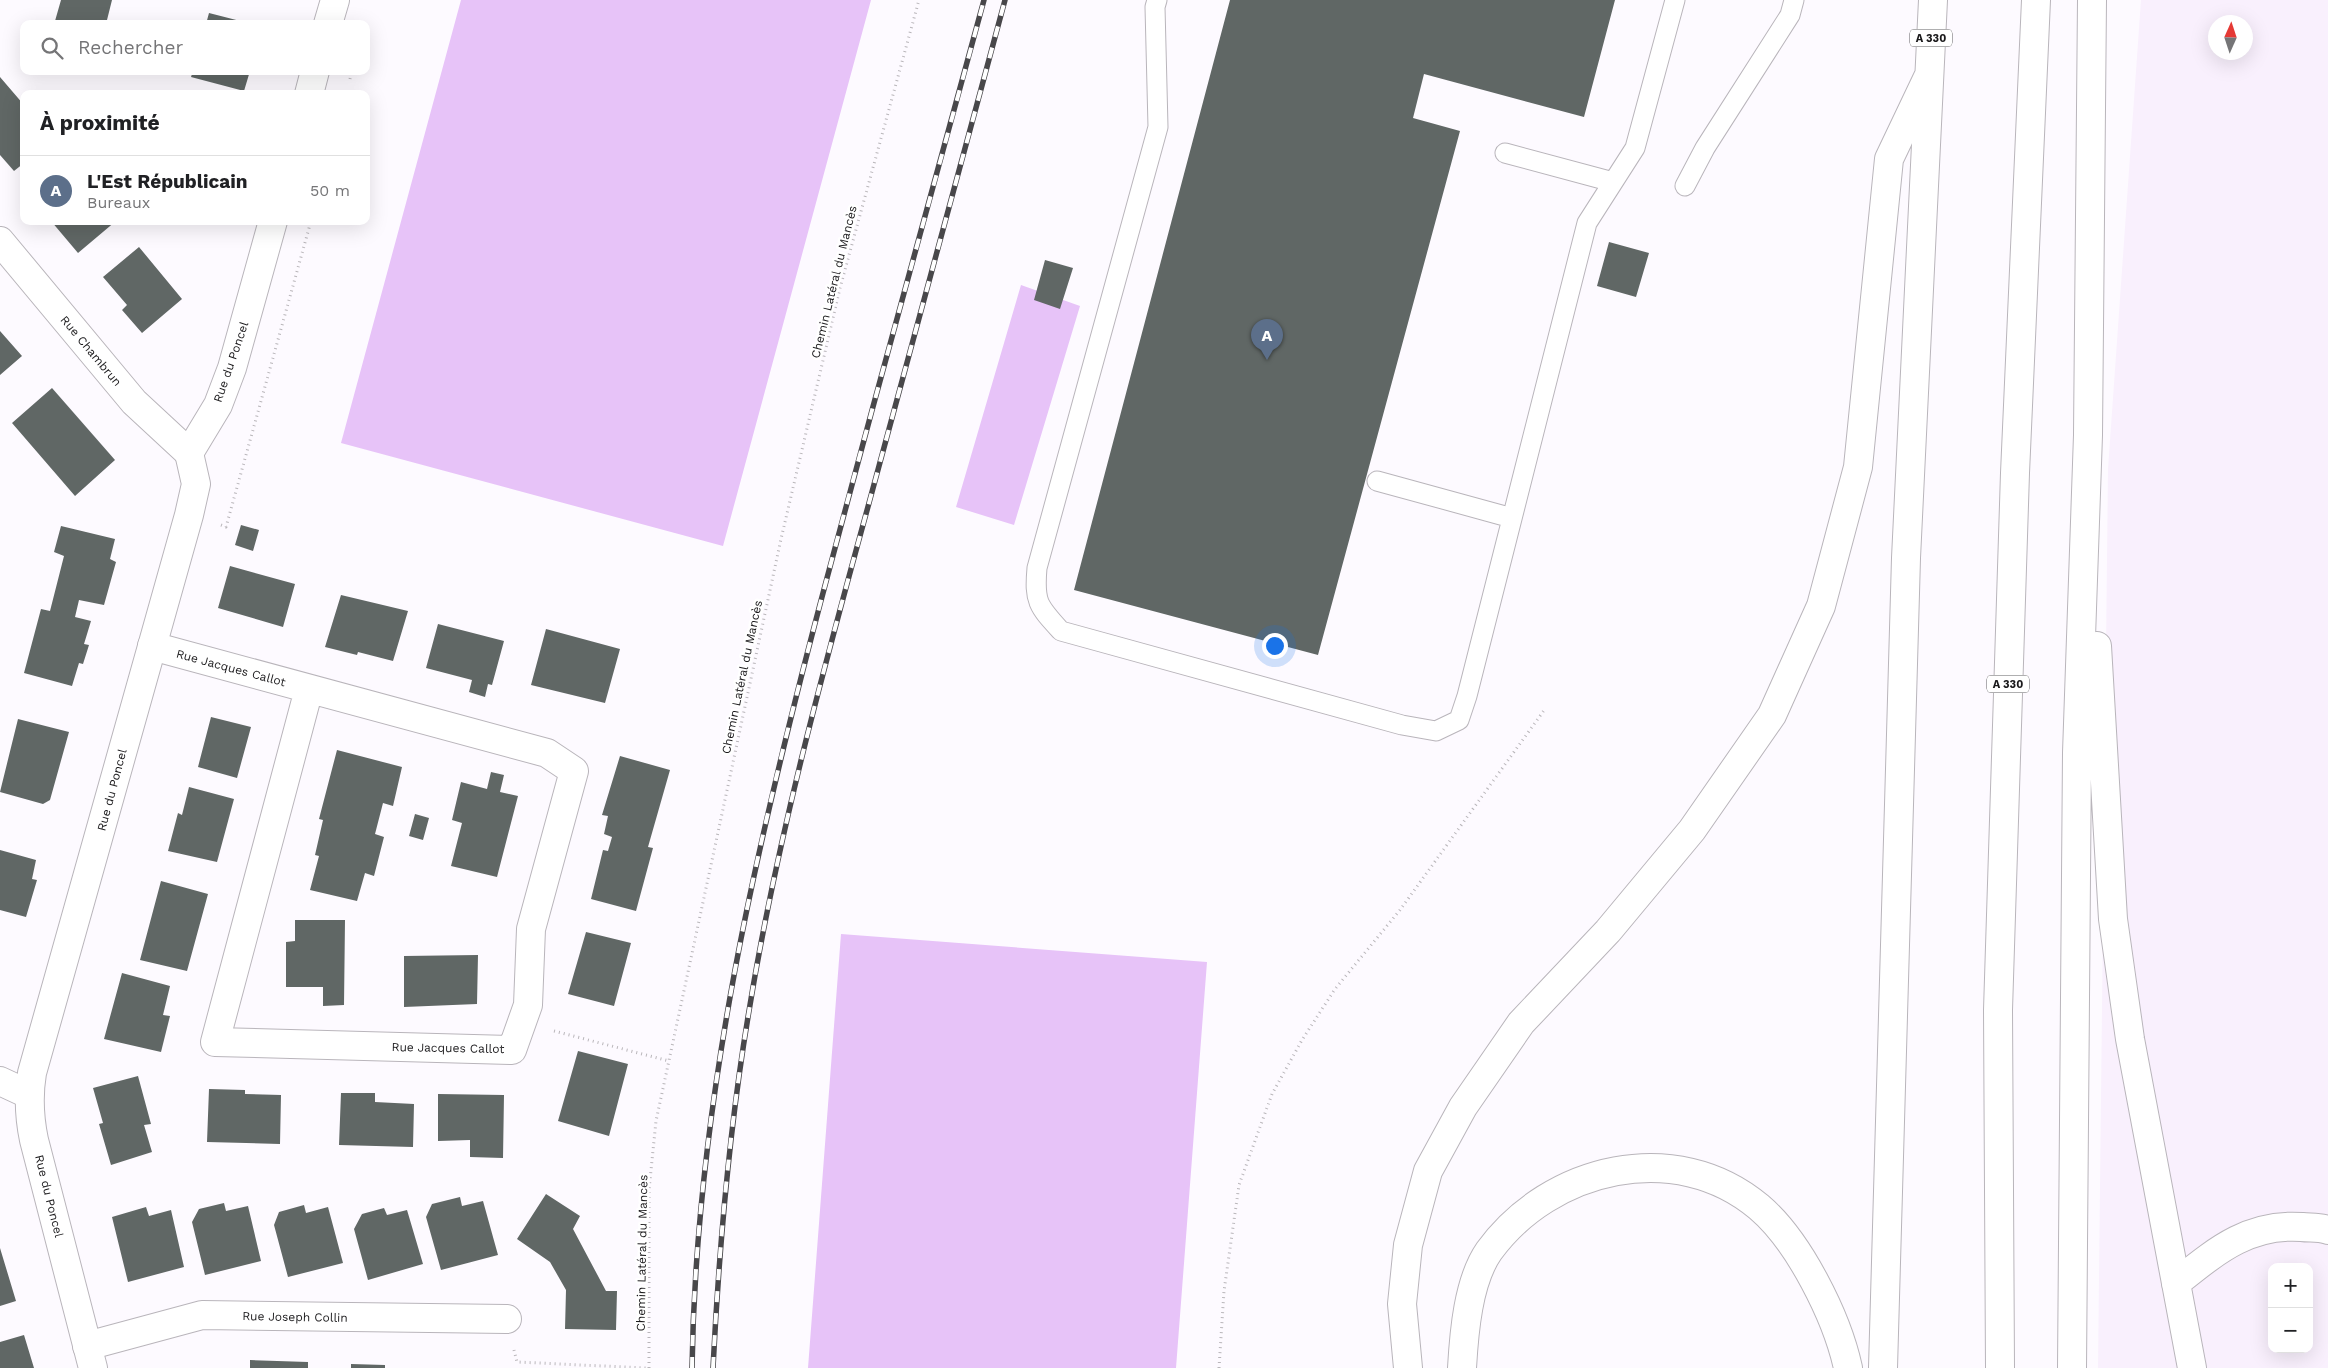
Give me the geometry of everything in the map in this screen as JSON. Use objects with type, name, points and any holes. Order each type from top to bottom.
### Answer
[{"type":"main road","points":[[329,20],[335,0]]},
{"type":"main road","name":"A 330","points":[[1883,1368],[1906,568],[1933,0]]},
{"type":"main road","name":"A 330","points":[[2000,1368],[1998,1010],[2015,473],[2036,0]]},
{"type":"main road","points":[[2072,1368],[2077,753],[2088,435],[2092,0]]},
{"type":"main road","points":[[310,90],[314,75]]},
{"type":"main road","points":[[1408,1368],[1402,1304],[1408,1244],[1428,1170],[1463,1107],[1521,1023],[1608,932],[1692,830],[1772,715],[1821,606],[1858,467],[1889,159],[1929,75]]},
{"type":"main road","name":"Rue du Poncel","points":[[90,1357],[34,1140],[28,1112],[28,1094],[196,484],[189,453],[218,405],[232,368],[272,225]]},
{"type":"main road","name":"Rue Chambrun","points":[[0,242],[134,402],[189,453]]},
{"type":"main road","points":[[2088,435],[2101,738],[2114,919],[2130,1039],[2192,1368]]},
{"type":"main road","name":"Rue Jacques Callot","points":[[152,646],[547,753],[574,771],[531,930],[528,1005],[512,1050],[215,1042],[309,689]]},
{"type":"main road","points":[[0,1081],[28,1094]]},
{"type":"main road","points":[[1462,1368],[1464,1321],[1475,1283],[1488,1252],[1514,1222],[1550,1194],[1588,1178],[1638,1167],[1680,1170],[1720,1183],[1759,1207],[1783,1233],[1824,1300],[1848,1368]]},
{"type":"main road","points":[[2176,1283],[2229,1242],[2266,1229],[2290,1226],[2328,1230]]},
{"type":"main road","name":"Rue Joseph Collin","points":[[90,1357],[202,1315],[507,1319]]},
{"type":"lane","points":[[1157,0],[1155,7],[1158,127],[1037,568],[1035,594],[1042,611],[1061,631],[1402,725],[1436,731],[1459,720],[1587,223],[1635,148],[1675,0]]},
{"type":"lane","points":[[1685,186],[1705,148],[1790,15],[1794,0]]},
{"type":"lane","points":[[1505,153],[1613,182]]},
{"type":"lane","points":[[1377,481],[1512,518]]},
{"type":"path","name":"Chemin Latéral du Mancès","points":[[647,1368],[649,1190],[656,1121],[781,539],[838,298],[919,0]]},
{"type":"path","points":[[1219,1368],[1224,1291],[1239,1185],[1272,1094],[1302,1040],[1335,988],[1400,910],[1545,709]]},
{"type":"path","points":[[521,1024],[669,1061]]},
{"type":"path","points":[[507,1319],[516,1362],[647,1368]]},
{"type":"shaded area","points":[[461,0],[871,0],[723,546],[341,443]]},
{"type":"shaded area","points":[[2141,0],[2328,0],[2328,1368],[2098,1368],[2108,469]]},
{"type":"shaded area","points":[[1021,285],[1080,306],[1014,525],[956,507]]},
{"type":"shaded area","points":[[841,934],[1207,962],[1176,1368],[808,1368]]},
{"type":"building","points":[[61,0],[112,0],[107,20],[55,20]]},
{"type":"building","points":[[1230,0],[1615,0],[1584,117],[1424,74],[1413,118],[1460,131],[1318,655],[1074,590]]},
{"type":"building","points":[[209,13],[236,20],[207,20]]},
{"type":"building","points":[[192,75],[249,75],[244,90],[191,77]]},
{"type":"building","points":[[0,77],[20,100],[20,166],[14,171],[0,155]]},
{"type":"building","points":[[54,225],[111,225],[78,253]]},
{"type":"building","points":[[1609,242],[1649,253],[1636,297],[1597,286]]},
{"type":"building","points":[[139,247],[182,299],[142,333],[122,310],[127,305],[103,277]]},
{"type":"building","points":[[1045,260],[1073,268],[1060,309],[1034,300]]},
{"type":"building","points":[[0,331],[22,356],[0,375]]},
{"type":"building","points":[[52,388],[115,460],[75,496],[12,423]]},
{"type":"building","points":[[241,525],[259,530],[253,551],[235,545]]},
{"type":"building","points":[[61,526],[115,539],[110,559],[116,562],[104,605],[79,600],[75,617],[91,621],[84,644],[89,645],[83,664],[79,663],[72,686],[24,673],[41,609],[50,611],[64,556],[54,552]]},
{"type":"building","points":[[230,566],[295,584],[283,627],[218,608]]},
{"type":"building","points":[[341,595],[408,611],[393,661],[358,652],[357,655],[325,647]]},
{"type":"building","points":[[438,624],[504,641],[492,685],[488,684],[485,697],[469,692],[472,680],[426,668]]},
{"type":"building","points":[[546,629],[620,649],[605,703],[531,685]]},
{"type":"building","points":[[211,717],[251,727],[237,778],[198,767]]},
{"type":"building","points":[[18,719],[69,732],[50,800],[43,804],[0,792]]},
{"type":"building","points":[[337,750],[402,767],[393,806],[383,803],[375,834],[384,837],[374,876],[365,873],[357,901],[310,890],[319,856],[315,855],[323,820],[319,819]]},
{"type":"building","points":[[620,756],[670,770],[648,847],[653,848],[636,911],[591,899],[603,850],[608,851],[612,837],[604,834],[608,816],[602,815]]},
{"type":"building","points":[[491,772],[504,775],[500,792],[518,796],[497,877],[451,866],[462,823],[452,820],[461,782],[487,789]]},
{"type":"building","points":[[189,787],[234,799],[217,862],[168,851],[178,813],[182,815]]},
{"type":"building","points":[[415,814],[429,818],[423,840],[409,836]]},
{"type":"building","points":[[0,850],[36,860],[32,879],[37,880],[26,917],[0,910]]},
{"type":"building","points":[[161,881],[208,894],[187,971],[140,960]]},
{"type":"building","points":[[295,920],[345,920],[344,1005],[323,1006],[323,987],[286,987],[286,942],[295,941]]},
{"type":"building","points":[[586,932],[631,943],[614,1006],[568,994]]},
{"type":"building","points":[[478,955],[477,1004],[404,1007],[404,956]]},
{"type":"building","points":[[122,973],[170,986],[163,1015],[170,1016],[161,1052],[104,1039]]},
{"type":"building","points":[[578,1051],[628,1064],[609,1136],[558,1121]]},
{"type":"building","points":[[138,1076],[151,1124],[144,1125],[152,1152],[111,1165],[99,1124],[103,1123],[93,1088]]},
{"type":"building","points":[[209,1089],[245,1090],[245,1094],[281,1095],[280,1144],[207,1142]]},
{"type":"building","points":[[341,1093],[375,1093],[375,1102],[414,1104],[413,1147],[339,1145]]},
{"type":"building","points":[[438,1094],[504,1095],[503,1158],[470,1157],[470,1140],[438,1141]]},
{"type":"building","points":[[546,1194],[580,1216],[573,1229],[606,1291],[617,1291],[616,1330],[565,1329],[566,1290],[550,1262],[517,1239]]},
{"type":"building","points":[[460,1197],[462,1206],[483,1201],[498,1255],[441,1270],[426,1217],[432,1204]]},
{"type":"building","points":[[224,1203],[226,1211],[248,1206],[261,1261],[205,1275],[192,1222],[199,1209]]},
{"type":"building","points":[[304,1205],[306,1213],[328,1207],[343,1263],[288,1277],[274,1225],[279,1212]]},
{"type":"building","points":[[146,1207],[149,1216],[171,1210],[184,1267],[128,1282],[112,1217]]},
{"type":"building","points":[[384,1208],[387,1215],[407,1210],[423,1264],[368,1280],[354,1229],[362,1214]]},
{"type":"building","points":[[0,1248],[16,1301],[0,1306]]},
{"type":"building","points":[[24,1335],[34,1368],[0,1368],[0,1342]]},
{"type":"building","points":[[250,1360],[308,1362],[308,1368],[250,1368]]},
{"type":"building","points":[[351,1364],[385,1365],[385,1368],[351,1368]]},
{"type":"railway","points":[[692,1368],[696,1267],[705,1168],[718,1068],[735,969],[755,871],[777,773],[827,578],[984,0]]},
{"type":"railway","points":[[713,1368],[718,1278],[730,1144],[749,1011],[773,883],[802,756],[835,629],[1005,0]]},
{"type":"place","name":"L'Est Républicain","points":[[1267,360]]}]
